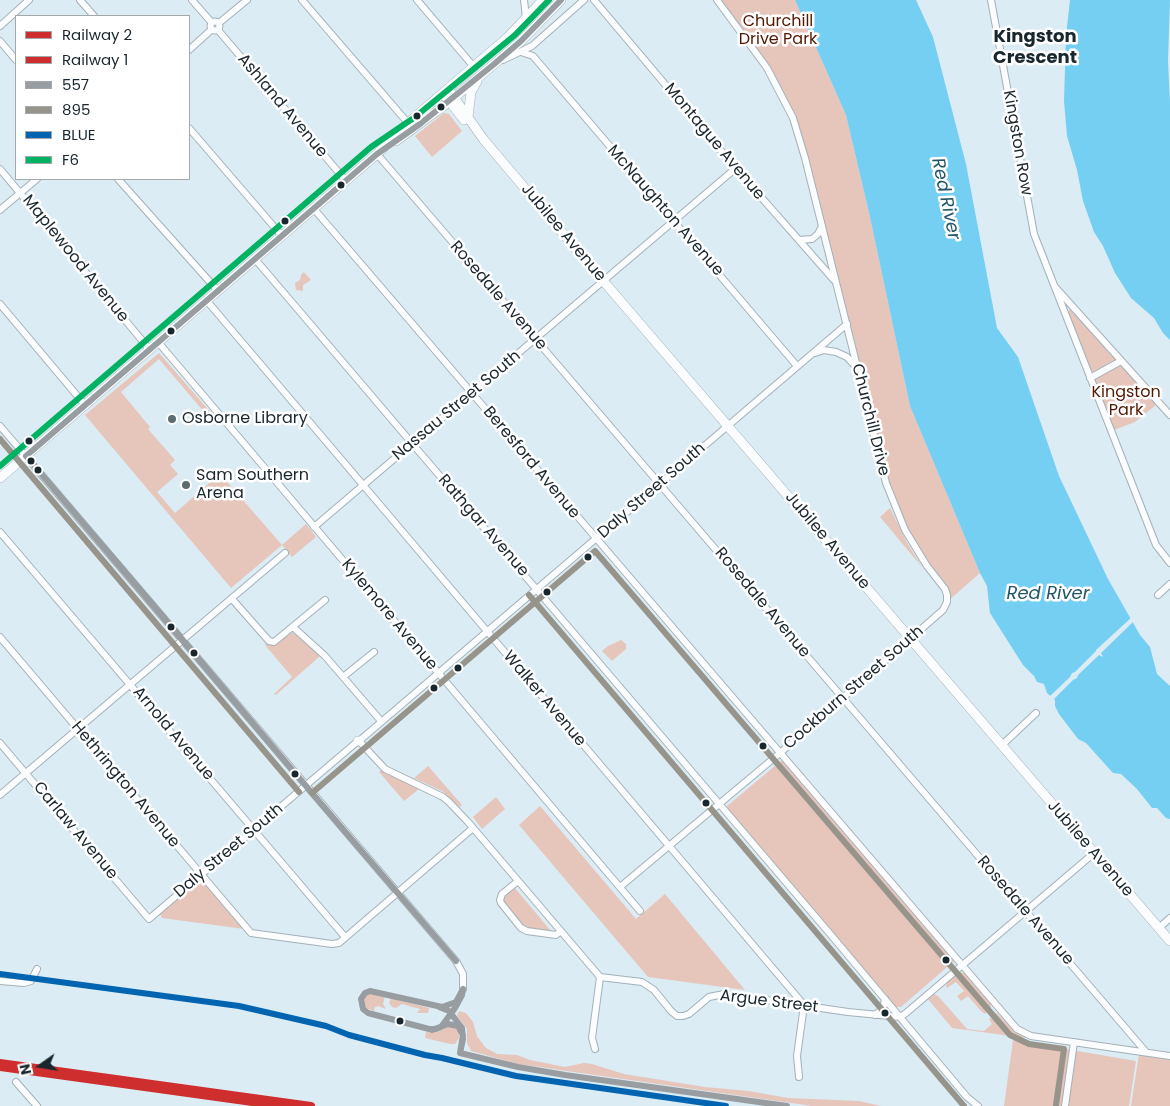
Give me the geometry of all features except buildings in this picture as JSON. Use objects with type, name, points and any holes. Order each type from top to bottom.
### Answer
[{"type":"main road","points":[[0,478],[346,182],[408,124],[507,38],[543,0]]},
{"type":"main road","points":[[377,154],[452,100],[521,41],[562,0]]},
{"type":"main road","points":[[468,117],[471,92],[479,77]]},
{"type":"main road","name":"Jubilee Avenue","points":[[446,91],[464,119],[484,140],[1170,942]]},
{"type":"main road","name":"Jubilee Avenue","points":[[452,100],[468,117],[484,140]]},
{"type":"street","points":[[0,26],[29,0]]},
{"type":"street","points":[[80,0],[93,15]]},
{"type":"street","name":"Ashland Avenue","points":[[192,0],[346,182]]},
{"type":"street","points":[[190,49],[247,0]]},
{"type":"street","points":[[302,0],[408,124]]},
{"type":"street","points":[[417,0],[474,67]]},
{"type":"street","points":[[493,65],[532,46],[584,0]]},
{"type":"street","name":"Montague Avenue","points":[[594,0],[835,282]]},
{"type":"street","name":"Churchill Drive","points":[[717,0],[751,44],[782,93],[793,118],[800,139],[881,464],[893,501],[912,544],[926,566],[945,588],[948,602]]},
{"type":"street","name":"Kingston Row","points":[[990,0],[1032,227],[1052,283]]},
{"type":"street","points":[[525,1],[526,18]]},
{"type":"street","points":[[0,41],[15,59]]},
{"type":"street","points":[[521,52],[533,56],[532,46]]},
{"type":"street","name":"McNaughton Avenue","points":[[533,56],[797,366]]},
{"type":"street","points":[[190,129],[282,236]]},
{"type":"street","name":"Rosedale Avenue","points":[[377,154],[1146,1052]]},
{"type":"street","name":"Nassau Street South","points":[[314,527],[736,168]]},
{"type":"street","name":"Maplewood Avenue","points":[[0,169],[150,350]]},
{"type":"street","points":[[0,210],[36,180]]},
{"type":"street","points":[[119,180],[218,291]]},
{"type":"street","name":"Beresford Avenue","points":[[314,209],[1017,1029],[1023,1034],[1031,1036],[1074,1042]]},
{"type":"street","points":[[798,240],[812,239],[818,234],[822,226]]},
{"type":"street","name":"Rathgar Avenue","points":[[255,259],[719,803],[966,1097],[978,1106]]},
{"type":"street","points":[[1052,283],[1170,415]]},
{"type":"street","points":[[1052,283],[1156,545],[1170,563]]},
{"type":"street","name":"Walker Avenue","points":[[207,301],[804,1005]]},
{"type":"street","points":[[0,304],[85,405]]},
{"type":"street","name":"Daly Street South","points":[[149,919],[846,324]]},
{"type":"street","name":"Kylemore Avenue","points":[[158,342],[640,911]]},
{"type":"street","points":[[811,354],[824,350],[836,352],[853,362],[858,370]]},
{"type":"street","points":[[1090,378],[1121,360]]},
{"type":"street","points":[[0,426],[459,965],[463,989]]},
{"type":"street","name":"Arnold Avenue","points":[[0,532],[345,937]]},
{"type":"street","points":[[0,796],[285,553]]},
{"type":"street","points":[[1158,595],[1170,584]]},
{"type":"street","points":[[232,599],[269,641],[274,642],[325,600]]},
{"type":"street","name":"Cockburn Street South","points":[[620,887],[780,753],[943,610],[948,602]]},
{"type":"street","points":[[293,627],[325,656],[381,722]]},
{"type":"street","name":"Hethrington Avenue","points":[[0,637],[251,933],[336,943],[345,937]]},
{"type":"street","points":[[343,677],[374,652]]},
{"type":"street","points":[[1002,745],[1036,713]]},
{"type":"street","points":[[358,741],[385,769],[443,796],[473,828],[600,977],[592,1038],[595,1049]]},
{"type":"street","name":"Carlaw Avenue","points":[[0,743],[149,919]]},
{"type":"street","points":[[345,937],[473,828]]},
{"type":"street","points":[[900,1017],[1094,854]]},
{"type":"street","points":[[518,881],[502,894],[500,900],[522,928],[527,932],[556,934],[561,931]]},
{"type":"street","points":[[1158,928],[1170,918]]},
{"type":"street","points":[[0,982],[24,983],[31,981],[37,968]]},
{"type":"street","name":"Argue Street","points":[[600,977],[642,982],[654,990],[677,1016],[689,1014],[709,996],[724,994],[900,1017]]},
{"type":"street","points":[[875,1015],[885,1006],[884,999]]},
{"type":"street","points":[[799,1077],[796,1056],[804,1005]]},
{"type":"street","points":[[1065,1106],[1074,1042],[1170,1056]]},
{"type":"street","points":[[16,1082],[37,1106]]},
{"type":"green space","name":"Churchill Drive Park","points":[[717,0],[795,0],[846,115],[870,217],[910,406],[980,573],[947,602],[947,595],[927,566],[893,501],[805,158],[781,93]]},
{"type":"green space","points":[[444,113],[449,114],[462,131],[432,157],[415,136]]},
{"type":"green space","points":[[304,272],[311,280],[303,285],[303,291],[296,290],[295,283],[300,280]]},
{"type":"green space","name":"Kingston Park","points":[[1071,309],[1156,405],[1135,422],[1114,430],[1067,312]]},
{"type":"green space","points":[[159,353],[220,423],[216,426],[159,359],[121,392],[150,427],[148,429],[175,460],[170,465],[178,474],[157,492],[175,513],[215,478],[217,480],[222,476],[282,545],[231,588],[85,415]]},
{"type":"green space","points":[[890,508],[906,541],[922,567],[880,517]]},
{"type":"green space","points":[[306,524],[316,537],[292,557],[282,545]]},
{"type":"green space","points":[[294,632],[320,656],[276,695],[274,694],[292,677],[265,645],[267,643],[277,644]]},
{"type":"green space","points":[[621,640],[626,644],[626,649],[612,661],[602,651]]},
{"type":"green space","points":[[782,760],[954,961],[901,1007],[895,1007],[726,807]]},
{"type":"green space","points":[[428,766],[462,805],[460,807],[442,791],[414,778]]},
{"type":"green space","points":[[382,770],[419,789],[404,801],[379,772]]},
{"type":"green space","points":[[496,797],[505,809],[482,829],[473,817]]},
{"type":"green space","points":[[540,806],[636,919],[665,894],[745,990],[648,977],[519,825]]},
{"type":"green space","points":[[199,881],[203,882],[244,929],[162,918],[160,914]]},
{"type":"green space","points":[[514,887],[551,931],[528,929],[523,926],[504,903],[503,899]]},
{"type":"green space","points":[[958,972],[965,973],[991,1004],[991,1008],[985,1014],[968,996],[961,1001],[957,996],[964,991],[956,982],[946,987],[947,982]]},
{"type":"green space","points":[[371,993],[385,996],[383,1004],[386,1009],[378,1006],[375,1007],[374,1011],[366,1008],[364,999]]},
{"type":"green space","points":[[934,994],[938,996],[967,1029],[984,1031],[992,1024],[989,1019],[997,1013],[1015,1031],[1026,1038],[952,1028],[928,999]]},
{"type":"green space","points":[[391,998],[429,1008],[428,1013],[417,1013],[420,1009],[402,1004],[396,1008],[392,1007],[389,1003]]},
{"type":"green space","points":[[459,1011],[466,1013],[473,1022],[477,1036],[486,1048],[497,1054],[517,1055],[530,1060],[565,1067],[584,1063],[592,1064],[624,1074],[705,1087],[749,1091],[788,1098],[859,1101],[881,1106],[812,1106],[518,1064],[471,1051],[467,1043],[467,1029],[457,1016]]},
{"type":"green space","points":[[448,1026],[455,1027],[459,1032],[459,1038],[455,1044],[425,1038],[426,1032],[438,1032]]},
{"type":"green space","points":[[1013,1040],[1136,1061],[1129,1106],[1004,1106]]},
{"type":"green space","points":[[1139,1054],[1170,1058],[1170,1106],[1131,1106]]},
{"type":"water","name":"Red River","points":[[795,0],[916,0],[933,37],[966,164],[997,328],[1018,357],[1059,476],[1108,579],[1140,635],[1150,647],[1157,674],[1170,686],[1170,819],[1166,818],[1157,808],[1152,808],[1137,789],[1121,774],[1113,773],[1086,743],[1078,739],[1059,714],[1055,706],[1055,700],[1047,693],[1044,684],[1037,682],[1023,665],[990,613],[987,586],[910,406],[870,217],[846,115]]},
{"type":"water","points":[[1070,0],[1170,0],[1168,61],[1170,102],[1170,340],[1163,333],[1154,318],[1131,298],[1115,273],[1103,246],[1094,232],[1083,201],[1077,170],[1067,136],[1064,101],[1066,36]]},
{"type":"pier","points":[[1132,617],[1134,621],[1101,653],[1103,657],[1099,655],[1052,701],[1048,697],[1096,650]]},
{"type":"rail line","name":"2","points":[[0,1063],[311,1106]]},
{"type":"rail line","name":"1","points":[[0,1067],[281,1106]]},
{"type":"transit line","name":"F6","points":[[0,466],[371,147],[415,117],[515,35],[549,0]]},
{"type":"transit line","name":"557","points":[[26,456],[377,154],[420,124],[493,65],[521,41],[561,0]]},
{"type":"transit line","name":"895","points":[[0,439],[299,792]]},
{"type":"transit line","name":"557","points":[[26,456],[155,607],[306,786],[26,456]]},
{"type":"transit line","name":"895","points":[[312,793],[595,551],[1010,1035],[1029,1044],[1064,1049],[1056,1105]]},
{"type":"transit line","name":"895","points":[[529,595],[964,1106]]},
{"type":"transit line","name":"557","points":[[306,786],[456,961]]},
{"type":"transit line","name":"557","points":[[306,786],[456,961]]},
{"type":"transit line","name":"BLUE","points":[[0,974],[239,1006],[326,1026],[349,1035],[425,1055],[516,1076],[726,1106]]},
{"type":"transit line","name":"557","points":[[463,989],[455,1008],[441,1027],[436,1029],[429,1029],[368,1013],[363,1009],[361,999],[365,993],[370,991],[442,1007],[456,1002],[463,989]]},
{"type":"transit line","name":"557","points":[[439,1007],[449,1011],[462,1028],[463,1039],[460,1053]]},
{"type":"transit line","name":"557","points":[[432,1030],[448,1024],[458,1026],[463,1035],[460,1053]]},
{"type":"transit line","name":"557","points":[[460,1053],[518,1067],[565,1075],[787,1106]]},
{"type":"place","name":"Osborne Library","points":[[172,419]]},
{"type":"place","name":"Sam Southern Arena","points":[[186,485]]},
{"type":"district","name":"Kingston Crescent","points":[[1035,47]]}]
